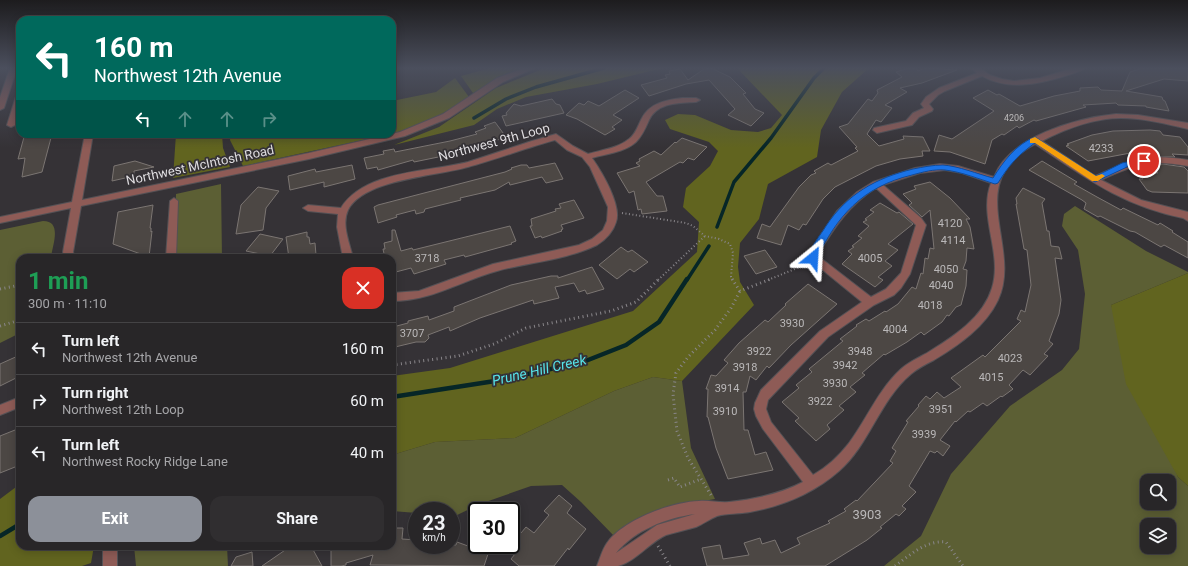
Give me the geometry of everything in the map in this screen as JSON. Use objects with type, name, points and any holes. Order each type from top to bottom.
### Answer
[{"type":"street","points":[[0,108],[5,94]]},
{"type":"street","name":"Northwest McIntosh Road","points":[[396,135],[446,116],[478,94]]},
{"type":"street","points":[[877,130],[909,123],[916,115],[929,109],[925,104],[928,97],[932,94]]},
{"type":"street","points":[[586,157],[615,148],[633,140],[640,131],[650,111],[662,104],[676,101],[696,100]]},
{"type":"street","points":[[10,125],[16,107]]},
{"type":"street","points":[[605,565],[620,558],[662,530],[694,521],[716,510],[750,506],[794,493],[822,478],[846,457],[857,442],[884,395],[896,381],[914,366],[964,333],[977,323],[986,312],[998,288],[1001,268],[992,205],[995,181],[1007,163],[1018,151],[1048,133],[1090,120],[1113,117],[1139,118],[1188,126]]},
{"type":"street","name":"Northwest 9th Loop","points":[[343,211],[355,197],[372,186],[386,181],[455,168],[525,145],[556,137],[586,157],[611,200],[614,213]]},
{"type":"street","points":[[69,254],[87,138]]},
{"type":"street","name":"Northwest McIntosh Road","points":[[0,220],[309,156],[385,138]]},
{"type":"street","points":[[1035,140],[1095,179],[1138,202],[1166,211],[1187,215]]},
{"type":"street","points":[[1095,179],[1125,165],[1136,162],[1161,160],[1188,163]]},
{"type":"street","points":[[870,302],[813,258],[813,254],[840,212],[856,198],[876,184],[918,170],[938,168],[958,170],[995,181]]},
{"type":"street","points":[[812,484],[765,423],[760,409],[761,402],[765,394],[824,334],[870,302],[890,292],[904,274],[920,231],[920,226],[913,215],[876,184]]},
{"type":"street","points":[[171,254],[174,201]]},
{"type":"street","points":[[308,208],[343,211],[341,222],[347,254]]},
{"type":"street","points":[[396,297],[421,296],[486,270],[578,250],[604,235],[611,225],[614,213]]},
{"type":"street","points":[[0,410],[16,404]]},
{"type":"street","points":[[110,550],[110,566]]},
{"type":"path","points":[[614,213],[624,213],[686,223],[693,226],[705,236],[719,239],[730,244],[733,253],[731,277],[740,291]]},
{"type":"path","points":[[396,364],[458,356],[494,344],[526,328],[611,311],[636,302],[681,257],[705,236]]},
{"type":"path","points":[[716,510],[710,493],[688,458],[677,430],[672,394],[676,374],[688,357],[715,330],[731,308],[740,291],[815,261]]},
{"type":"path","points":[[0,289],[16,286]]},
{"type":"path","points":[[0,326],[16,321]]},
{"type":"path","points":[[668,480],[674,478],[680,487],[701,479]]},
{"type":"path","points":[[896,566],[924,546],[936,541],[946,542],[963,566]]},
{"type":"green space","points":[[221,184],[222,254],[174,254],[176,194]]},
{"type":"green space","points":[[1075,206],[1146,251],[1188,272],[1111,305],[1178,477],[1188,486],[1188,566],[884,566],[921,536],[951,474],[1010,406],[1062,370],[1079,349],[1085,294],[1078,250],[1062,226],[1064,214]]},
{"type":"green space","points":[[43,221],[49,222],[53,225],[55,235],[52,254],[16,254],[16,335],[0,343],[0,230]]},
{"type":"green space","points":[[653,377],[682,381],[691,448],[715,499],[675,506],[615,537],[562,485],[531,486],[486,502],[468,502],[468,510],[460,514],[460,502],[408,502],[408,512],[396,511],[396,454],[435,442],[515,438],[614,391]]},
{"type":"green space","points":[[134,550],[227,550],[228,566],[136,566]]},
{"type":"shaded area","points":[[424,94],[467,94],[469,97],[432,119],[396,133],[396,100]]},
{"type":"shaded area","points":[[487,94],[540,94],[526,97],[497,109],[474,125],[394,145],[439,127]]},
{"type":"shaded area","points":[[762,94],[841,94],[821,130],[817,157],[768,184],[759,219],[740,243],[738,267],[740,282],[754,305],[682,381],[653,377],[614,391],[515,438],[435,442],[396,454],[396,375],[450,368],[633,311],[697,252],[699,222],[683,207],[686,188],[710,166],[718,151],[709,142],[670,129],[665,120],[678,114],[695,115],[731,130],[758,132],[771,128],[782,115]]},
{"type":"shaded area","points":[[176,138],[222,138],[223,148],[230,167],[173,178]]},
{"type":"shaded area","points":[[230,138],[372,138],[243,166]]},
{"type":"shaded area","points":[[1188,273],[1188,486],[1178,477],[1126,384],[1111,305]]},
{"type":"shaded area","points":[[16,487],[16,550],[93,550],[91,563],[82,566],[0,566],[0,499]]},
{"type":"building","points":[[618,94],[633,94],[639,98],[613,115],[622,120],[612,127],[615,129],[605,135],[577,119],[566,115],[579,103],[584,105],[588,101],[599,106]]},
{"type":"building","points":[[722,94],[743,94],[755,109],[764,113],[751,126],[728,115],[735,109]]},
{"type":"building","points":[[877,94],[903,94],[885,105],[892,108],[881,122],[876,120],[867,134],[879,146],[904,139],[903,136],[923,137],[930,151],[922,151],[923,156],[900,159],[876,166],[835,187],[823,199],[806,225],[803,224],[799,230],[788,225],[781,245],[757,238],[762,224],[770,227],[799,187],[811,175],[816,173],[814,171],[828,163],[831,165],[858,151],[855,148],[857,147],[839,127],[848,124],[868,99],[872,101]]},
{"type":"building","points":[[980,94],[1000,94],[1020,106],[1062,94],[1146,94],[1162,97],[1169,111],[1146,106],[1118,105],[1116,103],[1083,105],[1086,107],[1036,121],[1034,120],[1019,128],[1017,126],[1004,135],[1002,134],[992,140],[985,164],[950,152],[934,151],[939,135],[952,139],[994,111],[973,98]]},
{"type":"building","points":[[552,99],[556,104],[560,105],[564,113],[506,126],[502,116],[507,115],[506,113],[514,104],[521,106]]},
{"type":"building","points":[[495,122],[506,137],[448,155],[414,162],[413,160],[378,170],[377,167],[367,169],[364,158],[384,154],[383,151],[394,149],[395,152],[450,141],[477,134],[475,132],[486,128],[484,126]]},
{"type":"building","points":[[1113,131],[1160,131],[1163,135],[1180,137],[1188,147],[1188,155],[1172,154],[1175,157],[1145,157],[1141,151],[1088,161],[1066,146],[1069,145],[1067,144],[1092,135]]},
{"type":"building","points":[[24,138],[51,138],[42,172],[22,177],[25,158],[18,159]]},
{"type":"building","points":[[682,138],[707,147],[694,160],[688,158],[683,163],[680,162],[646,182],[657,196],[663,196],[667,211],[642,214],[641,209],[638,210],[634,191],[629,193],[617,173],[640,166],[636,163],[640,161],[639,159],[654,151],[661,155],[675,142],[676,143]]},
{"type":"building","points":[[135,161],[154,167],[134,171],[134,176],[112,181],[114,166]]},
{"type":"building","points":[[1042,161],[1077,182],[1074,184],[1121,210],[1123,208],[1158,225],[1160,223],[1173,231],[1172,232],[1188,242],[1188,258],[1164,245],[1161,247],[1135,232],[1100,216],[1098,217],[1084,209],[1086,203],[1082,200],[1029,170]]},
{"type":"building","points":[[555,163],[563,179],[546,183],[542,177],[510,185],[509,182],[495,190],[460,198],[461,200],[425,209],[424,212],[416,214],[415,210],[396,215],[397,217],[378,223],[374,207],[378,205],[505,172],[512,169],[511,168],[521,165],[527,165],[529,168]]},
{"type":"building","points":[[1163,164],[1184,167],[1188,171],[1188,193],[1152,192],[1147,190],[1139,179],[1143,179],[1138,172],[1158,173],[1152,165]]},
{"type":"building","points":[[352,165],[355,179],[324,187],[324,182],[290,190],[288,176],[315,169],[316,172]]},
{"type":"building","points":[[930,182],[950,198],[970,219],[966,219],[970,227],[974,249],[967,248],[966,261],[963,269],[967,270],[966,286],[961,305],[956,307],[949,316],[947,315],[942,322],[924,335],[921,332],[907,342],[885,355],[884,354],[862,373],[865,375],[850,387],[856,392],[839,406],[844,410],[827,425],[830,429],[816,441],[795,421],[799,418],[782,402],[799,388],[796,385],[812,372],[809,369],[843,341],[840,339],[857,326],[856,325],[866,319],[869,321],[885,311],[886,312],[898,304],[912,287],[916,289],[921,273],[923,274],[925,258],[928,259],[930,248],[934,249],[930,210],[922,217],[909,205],[912,203],[903,194],[916,189],[914,186]]},
{"type":"building","points":[[258,187],[279,191],[266,208],[263,230],[236,234],[241,205]]},
{"type":"building","points":[[1023,188],[1045,199],[1042,203],[1051,246],[1059,247],[1062,259],[1055,258],[1061,300],[1059,314],[1049,341],[1053,344],[1044,354],[1048,356],[1030,375],[1023,370],[1009,385],[1013,389],[1002,397],[1001,396],[987,406],[983,403],[970,412],[968,411],[956,422],[955,421],[940,440],[950,446],[943,456],[937,451],[935,453],[930,451],[909,486],[916,492],[902,506],[906,509],[899,516],[896,514],[867,540],[825,566],[707,566],[702,548],[720,545],[723,559],[749,555],[744,543],[760,538],[762,544],[775,540],[781,553],[800,544],[797,538],[830,523],[828,521],[846,511],[844,509],[856,500],[857,501],[893,463],[890,461],[896,451],[892,448],[908,422],[906,421],[926,396],[930,399],[937,392],[944,398],[961,387],[951,378],[983,355],[985,357],[1021,321],[1017,319],[1021,310],[1025,312],[1031,285],[1027,250],[1024,249],[1016,204],[1016,198]]},
{"type":"building","points":[[574,200],[584,218],[561,225],[563,229],[561,230],[562,231],[542,238],[541,236],[535,238],[530,226],[532,226],[531,219],[556,211],[555,209],[561,208],[559,204]]},
{"type":"building","points":[[880,203],[897,213],[899,212],[913,224],[888,244],[898,250],[885,261],[892,266],[878,277],[883,280],[875,287],[842,264],[852,254],[848,251],[862,238],[858,236],[869,226],[863,222],[867,220],[865,219],[874,212],[870,210]]},
{"type":"building","points":[[153,205],[150,228],[151,232],[152,231],[149,254],[141,254],[113,244],[118,212]]},
{"type":"building","points":[[510,226],[516,241],[511,243],[512,244],[465,257],[464,255],[444,260],[446,264],[414,274],[411,268],[396,272],[396,254],[384,254],[383,249],[385,249],[384,243],[392,241],[392,230],[395,230],[401,251],[412,248],[413,250]]},
{"type":"building","points":[[307,232],[307,237],[309,237],[310,244],[315,243],[316,254],[288,254],[286,237]]},
{"type":"building","points":[[260,234],[283,239],[272,254],[260,254],[246,251]]},
{"type":"building","points":[[621,247],[628,252],[632,250],[648,262],[634,272],[630,269],[617,279],[599,265]]},
{"type":"building","points":[[765,250],[777,267],[756,274],[744,256]]},
{"type":"building","points":[[592,267],[604,289],[587,294],[585,290],[579,292],[574,283],[555,287],[559,298],[534,304],[533,300],[480,318],[450,331],[449,327],[428,335],[429,338],[425,342],[416,342],[396,347],[396,326],[408,323],[408,321],[428,316],[429,320],[454,311],[454,307],[511,285],[551,276],[558,276],[558,278]]},
{"type":"building","points":[[808,284],[837,304],[791,345],[769,368],[767,366],[756,380],[750,376],[746,392],[743,392],[744,430],[748,430],[755,455],[766,452],[773,470],[728,479],[716,448],[707,417],[708,389],[706,389],[711,375],[716,376],[728,363],[724,360],[739,343],[765,320],[768,322],[786,305],[785,304]]},
{"type":"building","points":[[16,357],[16,378],[0,386],[0,364]]},
{"type":"building","points":[[16,430],[16,467],[0,473],[0,436]]},
{"type":"building","points":[[559,495],[572,506],[567,513],[586,529],[554,566],[519,566],[511,559],[515,554],[520,554],[520,532],[521,533],[526,527],[534,533],[549,515],[544,511]]},
{"type":"building","points":[[396,528],[403,528],[402,539],[408,539],[408,554],[460,554],[460,543],[468,546],[468,554],[488,554],[484,566],[370,565],[373,555],[346,563],[346,565],[331,566],[331,550],[396,550]]},
{"type":"building","points":[[285,550],[313,550],[322,566],[262,566]]},
{"type":"building","points":[[252,552],[253,566],[231,566],[236,557]]},
{"type":"waterway","points":[[474,118],[506,99],[517,94]]},
{"type":"waterway","name":"Prune Hill Creek","points":[[717,227],[734,182],[771,138],[802,94]]},
{"type":"waterway","name":"Prune Hill Creek","points":[[687,280],[709,246]]},
{"type":"waterway","name":"Prune Hill Creek","points":[[396,396],[495,381],[583,362],[626,345],[659,322],[687,279]]},
{"type":"waterway","name":"Prune Hill Creek","points":[[0,536],[16,526]]},
{"type":"slow traffic","points":[[1033,141],[1035,140],[1095,179],[1102,176]]},
{"type":"route","points":[[813,258],[813,254],[840,212],[848,204],[865,190],[902,174],[931,168],[945,168],[958,170],[995,181],[1007,163],[1018,151],[1035,140],[1095,179],[1125,165],[1144,161]]}]
